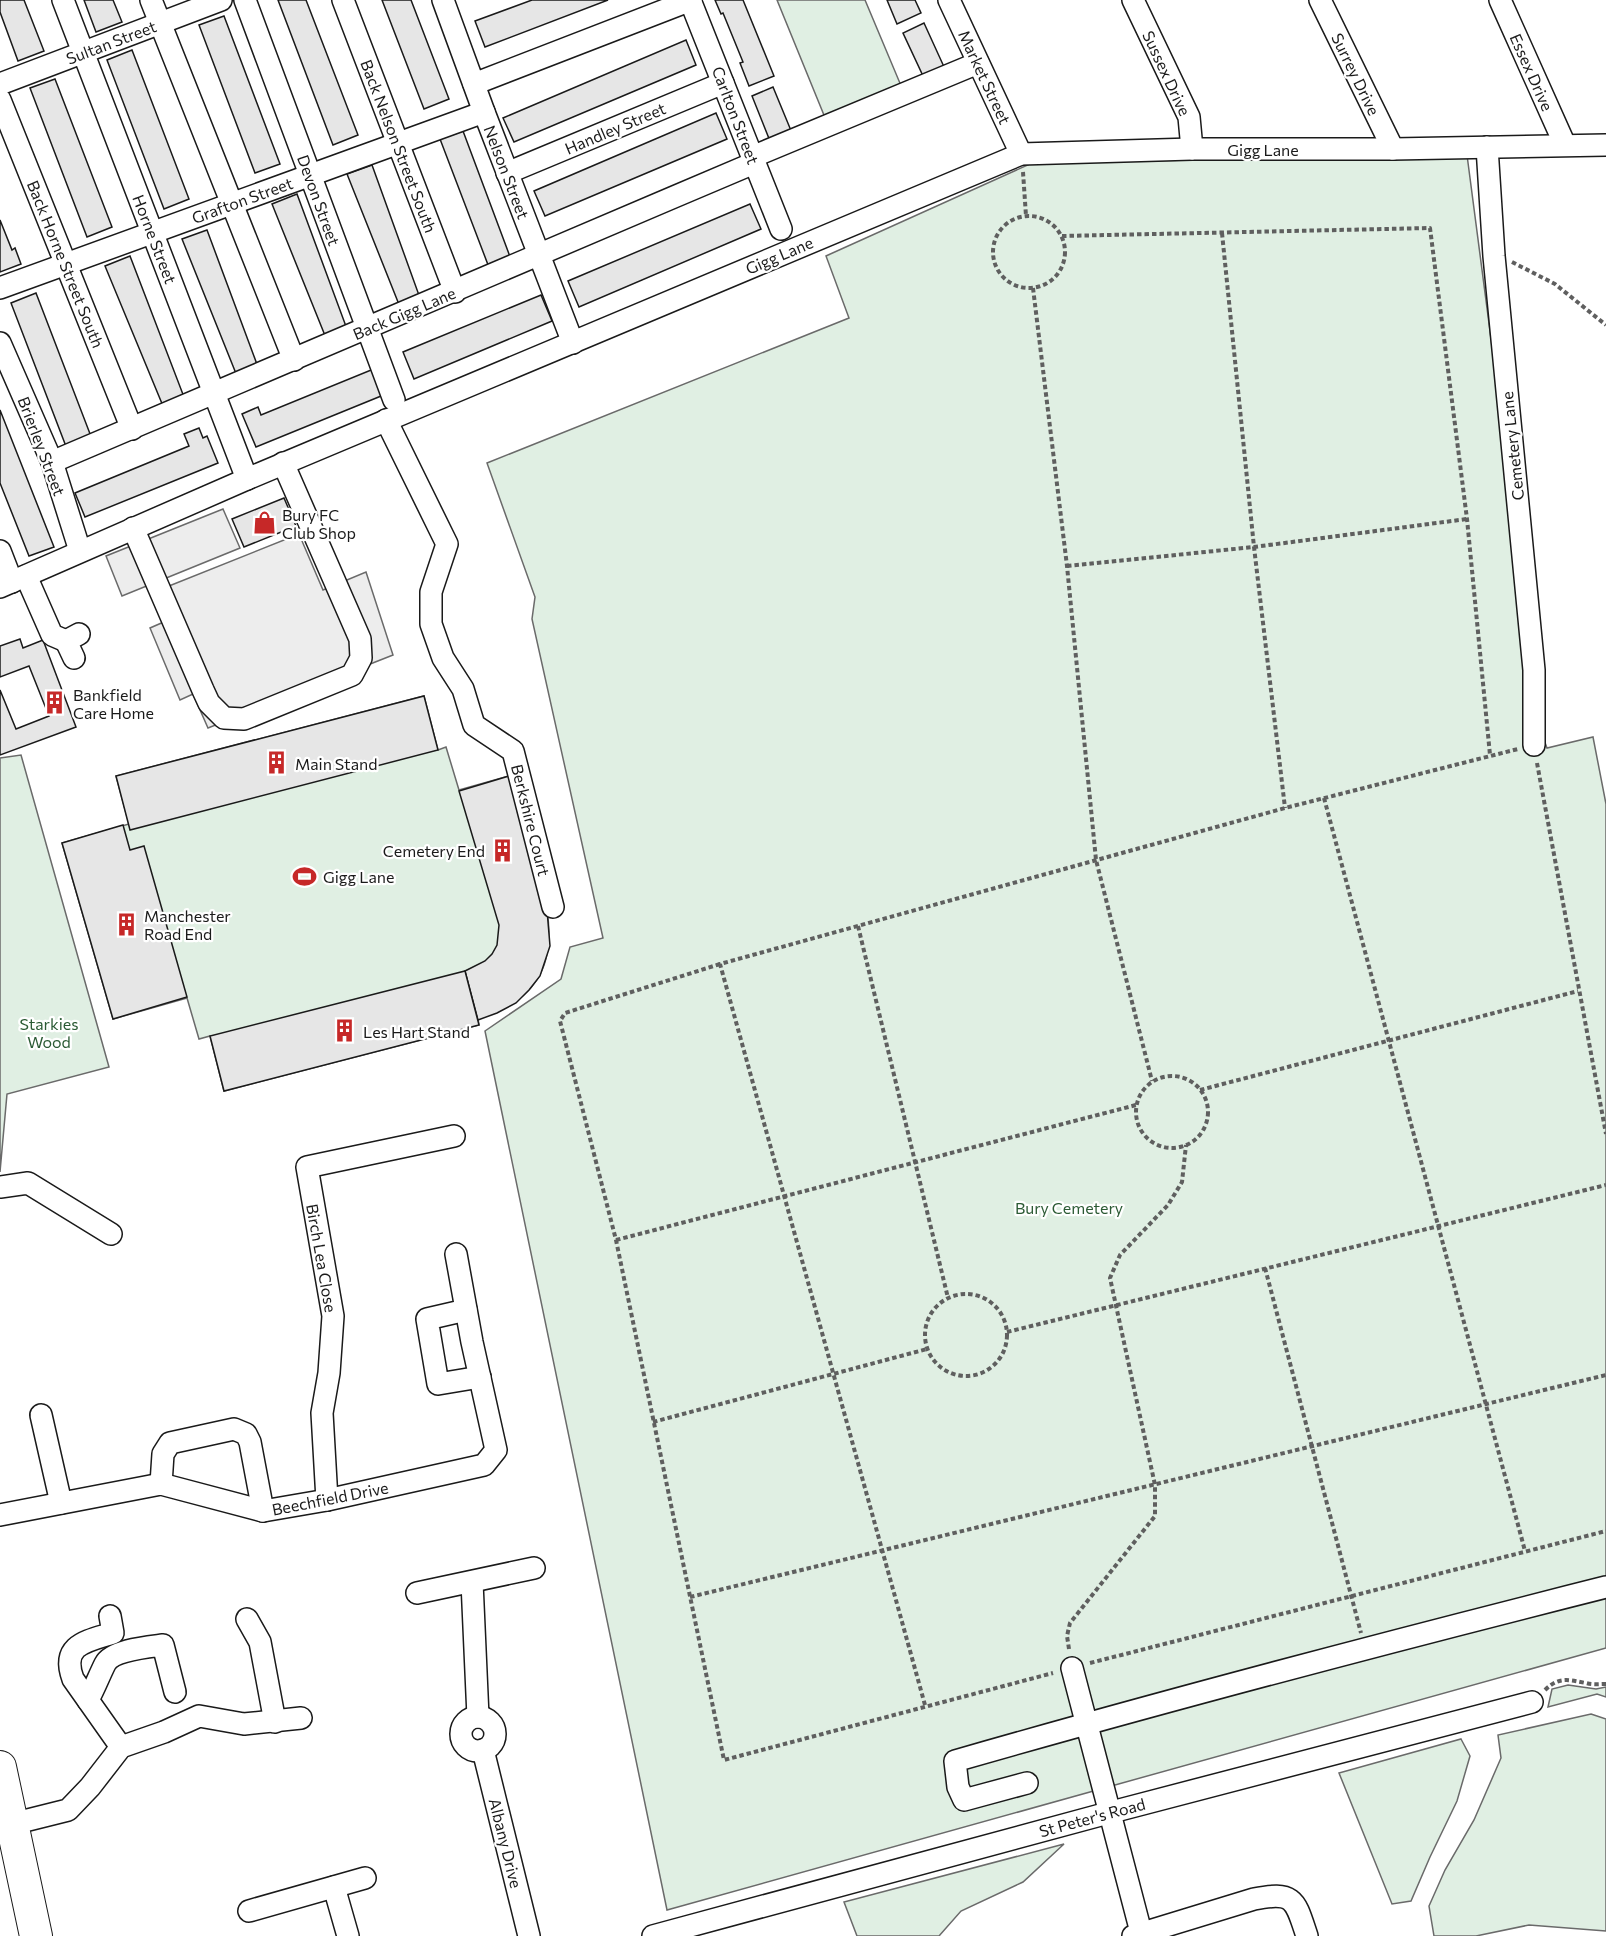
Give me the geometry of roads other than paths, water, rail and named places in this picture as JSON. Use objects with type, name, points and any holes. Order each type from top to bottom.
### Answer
[{"type":"highway","points":[[2,1784],[36,1936]]},
{"type":"street","name":"Horne Street","points":[[63,0],[247,479]]},
{"type":"street","points":[[151,0],[294,360]]},
{"type":"street","name":"Sultan Street","points":[[0,84],[221,0]]},
{"type":"street","name":"Devon Street","points":[[245,0],[394,400]]},
{"type":"street","name":"Back Nelson Street South","points":[[343,0],[456,292]]},
{"type":"street","name":"Nelson Street","points":[[444,0],[484,112],[573,343]]},
{"type":"street","points":[[474,84],[691,0]]},
{"type":"street","name":"Carlton Street","points":[[691,0],[780,229]]},
{"type":"street","name":"Market Street","points":[[949,0],[1021,154]]},
{"type":"street","name":"Sussex Drive","points":[[1133,0],[1189,117],[1192,149]]},
{"type":"street","name":"Surrey Drive","points":[[1320,0],[1393,149]]},
{"type":"street","name":"Essex Drive","points":[[1500,0],[1565,145]]},
{"type":"street","name":"Back Gigg Lane","points":[[52,462],[456,292],[978,63]]},
{"type":"street","name":"Handley Street","points":[[507,173],[723,83]]},
{"type":"street","name":"Back Horne Street South","points":[[0,100],[132,429]]},
{"type":"street","name":"Grafton Street","points":[[0,288],[484,112]]},
{"type":"street","name":"Gigg Lane","points":[[12,581],[386,420],[1021,154],[1192,149],[1393,149],[1606,145]]},
{"type":"street","name":"Cemetery Lane","points":[[1487,147],[1494,256],[1534,670],[1534,745]]},
{"type":"street","name":"Brierley Street","points":[[0,343],[52,462],[80,551]]},
{"type":"street","name":"Berkshire Court","points":[[386,420],[447,544],[431,592],[431,624],[443,658],[464,689],[474,725],[513,751],[553,907]]},
{"type":"street","points":[[133,528],[209,703],[224,718],[244,719],[352,675],[361,658],[360,639],[283,464]]},
{"type":"street","points":[[0,551],[12,581],[52,635],[73,644]]},
{"type":"street","name":"Birch Lea Close","points":[[327,1500],[322,1413],[329,1373],[333,1316],[307,1167],[454,1136]]},
{"type":"street","points":[[0,1187],[28,1183],[111,1234]]},
{"type":"street","points":[[456,1254],[480,1377],[438,1384],[426,1319],[466,1310]]},
{"type":"street","name":"Beechfield Drive","points":[[0,1515],[160,1484],[263,1511],[327,1500],[484,1465],[496,1449],[480,1377]]},
{"type":"street","points":[[41,1415],[61,1503]]},
{"type":"street","points":[[160,1484],[163,1454],[171,1443],[234,1429],[246,1434],[250,1442],[263,1511]]},
{"type":"street","points":[[417,1593],[534,1568]]},
{"type":"street","name":"Albany Drive","points":[[472,1582],[478,1717],[491,1722],[495,1732],[494,1742],[483,1750],[529,1936]]},
{"type":"street","points":[[1027,1783],[964,1800],[958,1787],[955,1761],[1365,1648],[1606,1587]]},
{"type":"street","points":[[110,1616],[113,1633],[88,1640],[77,1647],[69,1661],[73,1679],[121,1747]]},
{"type":"street","points":[[248,1619],[260,1642],[275,1722]]},
{"type":"street","points":[[88,1700],[105,1662],[112,1657],[142,1647],[163,1645],[175,1692]]},
{"type":"street","points":[[1072,1668],[1139,1935],[1254,1899],[1272,1896],[1289,1898],[1296,1905],[1307,1936]]},
{"type":"street","name":"St Peter's Road","points":[[653,1936],[676,1933],[1108,1813],[1532,1702]]},
{"type":"street","points":[[12,1824],[68,1810],[90,1787],[121,1747],[164,1732],[199,1716],[244,1724],[301,1718]]},
{"type":"street","points":[[249,1911],[365,1878]]},
{"type":"street","points":[[334,1887],[348,1936]]},
{"type":"place","name":"Bury FC Club Shop","points":[[264,523]]},
{"type":"place","name":"Bankfield Care Home","points":[[55,703]]},
{"type":"place","name":"Main Stand","points":[[277,763]]},
{"type":"place","name":"Cemetery End","points":[[503,850]]},
{"type":"place","name":"Gigg Lane","points":[[305,876]]},
{"type":"place","name":"Manchester Road End","points":[[126,924]]},
{"type":"place","name":"Les Hart Stand","points":[[345,1031]]},
{"type":"park label","name":"Starkies Wood","points":[[49,1032]]},
{"type":"park label","name":"Bury Cemetery","points":[[1069,1207]]}]
